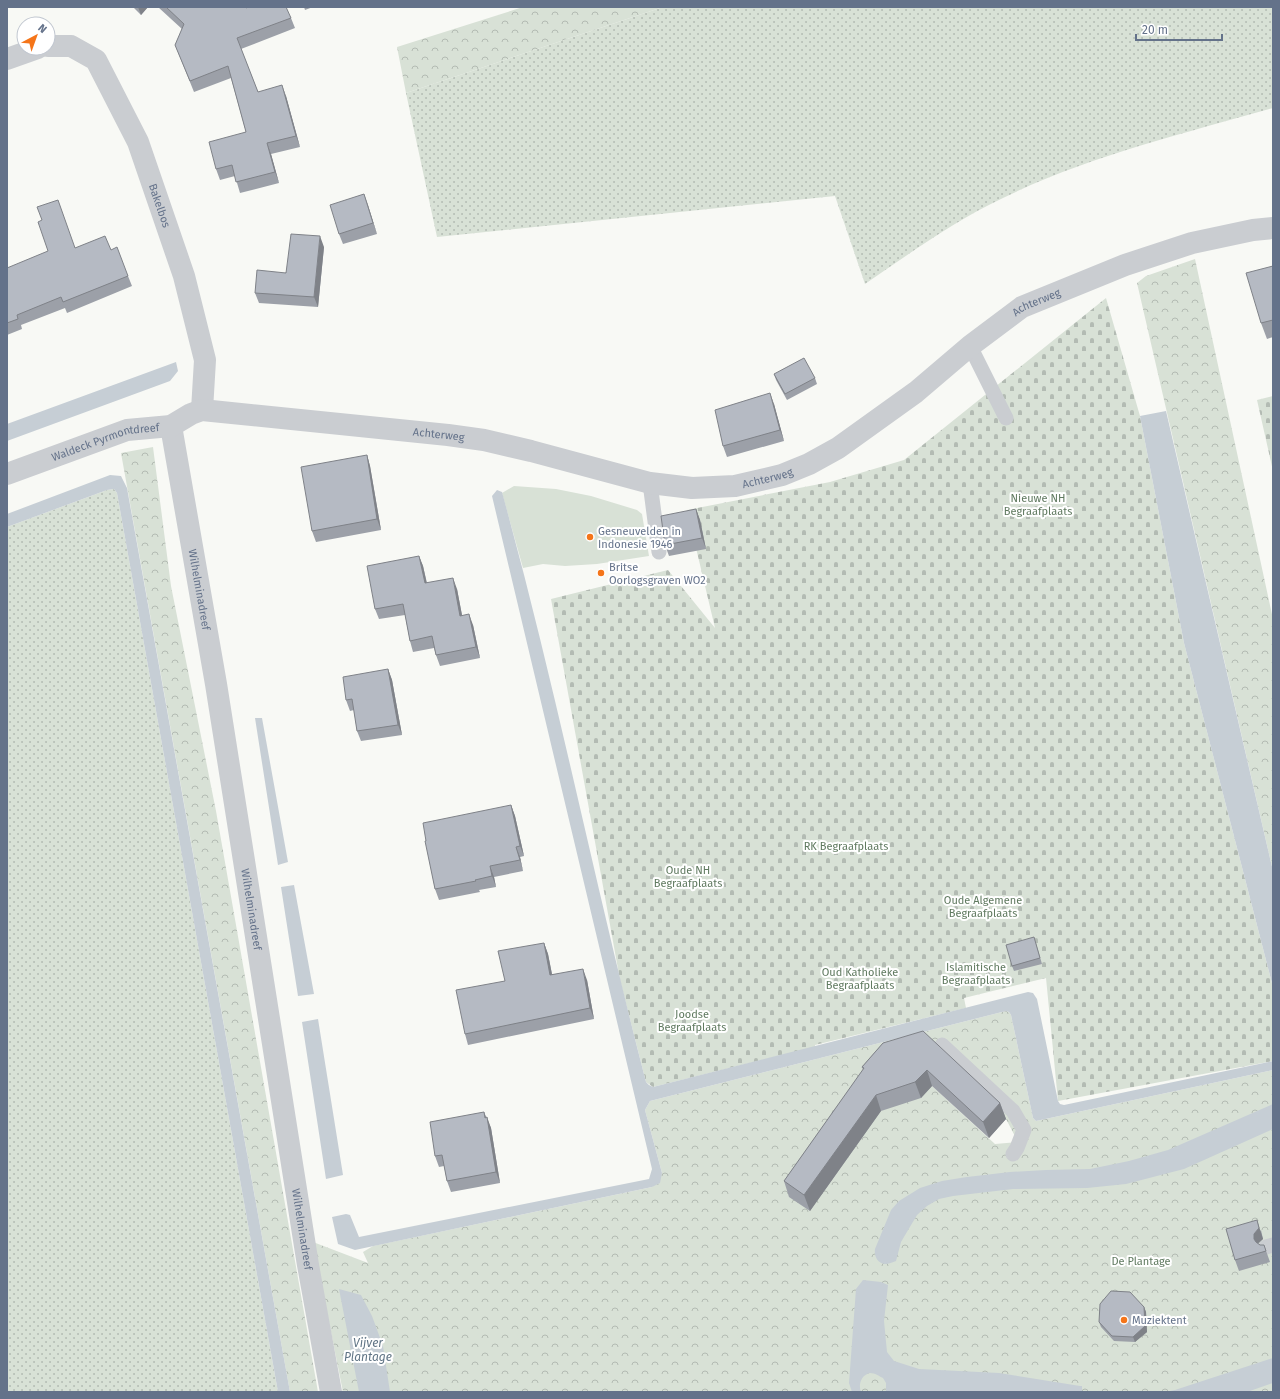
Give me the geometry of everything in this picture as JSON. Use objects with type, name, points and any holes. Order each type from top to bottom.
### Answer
[{"type":"street","name":"Bakelbos","points":[[56,46],[71,46],[96,60],[138,142],[184,276],[205,360],[202,410]]},
{"type":"street","name":"Achterweg","points":[[202,410],[484,440],[650,483],[692,488],[735,486],[782,475],[809,464],[838,448],[916,392],[970,346],[1022,307],[1134,262],[1192,243],[1252,230],[1273,228]]},
{"type":"street","name":"Waldeck Pyrmontdreef","points":[[7,474],[127,430],[171,426],[191,414],[202,410]]},
{"type":"street","name":"Wilhelminadreef","points":[[171,426],[216,684],[308,1264],[331,1392]]},
{"type":"lane","points":[[970,346],[1006,418]]},
{"type":"lane","points":[[650,483],[659,552]]},
{"type":"lane","points":[[942,1045],[1013,1110],[1024,1130],[1013,1154]]},
{"type":"green space","points":[[523,7],[663,7],[406,93],[397,47]]},
{"type":"green space","points":[[663,7],[1273,7],[1273,108],[1136,147],[1036,183],[967,217],[932,238],[865,284],[835,196],[437,237],[406,93]]},
{"type":"green space","points":[[1195,259],[1273,619],[1273,871],[1137,283],[1146,276]]},
{"type":"green space","points":[[1106,298],[1140,416],[1184,643],[1273,987],[1273,1061],[1058,1101],[1046,978],[964,998],[966,1008],[653,1087],[646,1082],[620,980],[551,599],[668,570],[715,628],[687,510],[830,482],[904,460]]},
{"type":"green space","points":[[1273,396],[1273,471],[1257,400]]},
{"type":"green space","points":[[153,447],[171,586],[216,811],[318,1392],[290,1392],[121,453]]},
{"type":"green space","points":[[514,486],[556,489],[591,496],[637,510],[642,514],[649,556],[597,564],[565,566],[543,564],[523,568],[502,493]]},
{"type":"green space","points":[[114,489],[117,493],[278,1392],[7,1392],[7,527],[107,490]]},
{"type":"green space","name":"De Plantage","points":[[1006,1011],[1011,1015],[1033,1118],[1036,1121],[1273,1070],[1273,1392],[343,1392],[313,1242],[368,1263],[363,1252],[373,1246],[652,1187],[662,1173],[645,1110],[650,1101]],"holes":[[[951,1067],[1006,1119],[1018,1142],[995,1144],[932,1086],[890,1099]]]},
{"type":"water","points":[[176,362],[178,371],[170,381],[7,441],[7,424]]},
{"type":"water","points":[[1166,411],[1273,871],[1273,987],[1184,643],[1140,416]]},
{"type":"water","points":[[110,475],[121,476],[127,488],[290,1392],[278,1392],[117,493],[114,489],[107,490],[7,527],[7,514]]},
{"type":"water","points":[[497,490],[502,492],[522,565],[627,1008],[646,1082],[649,1085],[653,1087],[1028,992],[1033,993],[1037,999],[1058,1101],[1060,1104],[1064,1105],[1273,1061],[1273,1070],[1036,1121],[1033,1118],[1011,1015],[1006,1011],[650,1101],[645,1110],[662,1173],[660,1183],[652,1187],[355,1250],[338,1244],[332,1217],[346,1214],[350,1215],[359,1237],[649,1179],[652,1169],[492,496]]},
{"type":"water","points":[[255,718],[262,718],[288,862],[278,865]]},
{"type":"water","points":[[294,885],[314,994],[298,996],[281,887]]},
{"type":"water","points":[[318,1019],[343,1175],[326,1179],[302,1022]]},
{"type":"water","points":[[1273,1104],[1273,1129],[1184,1169],[1126,1184],[1087,1188],[1013,1189],[939,1199],[927,1206],[917,1215],[901,1242],[896,1261],[885,1264],[878,1261],[876,1257],[875,1249],[891,1210],[899,1201],[920,1188],[942,1181],[967,1177],[1010,1172],[1090,1169],[1129,1161],[1168,1150]]},
{"type":"water","points":[[863,1280],[881,1282],[888,1285],[884,1321],[887,1352],[894,1361],[919,1369],[999,1373],[1082,1386],[1082,1392],[886,1392],[886,1383],[883,1378],[870,1373],[862,1378],[860,1386],[861,1392],[852,1392],[849,1383],[856,1289]]},
{"type":"water","name":"Vijver Plantage","points":[[339,1289],[361,1295],[372,1316],[383,1346],[390,1392],[359,1392]]},
{"type":"water","points":[[1273,1358],[1273,1383],[1247,1392],[1165,1392],[1175,1390]]},
{"type":"building","points":[[166,7],[286,7],[291,18],[237,38],[258,92],[282,85],[296,136],[267,143],[275,172],[236,182],[232,165],[216,169],[209,142],[246,132],[228,66],[190,81],[175,45],[184,24]]},
{"type":"building","points":[[364,194],[373,223],[339,234],[330,205]]},
{"type":"building","points":[[58,200],[75,248],[105,236],[111,250],[117,247],[128,276],[63,302],[61,297],[17,315],[18,319],[7,323],[7,268],[48,251],[38,222],[42,220],[37,207]]},
{"type":"building","points":[[291,234],[320,236],[314,297],[255,293],[257,270],[286,273]]},
{"type":"building","points":[[1273,266],[1273,320],[1261,323],[1246,273]]},
{"type":"building","points":[[804,358],[815,378],[785,394],[774,374]]},
{"type":"building","points":[[770,393],[780,430],[723,446],[715,410]]},
{"type":"building","points":[[367,455],[377,519],[312,531],[301,467]]},
{"type":"building","points":[[696,509],[702,538],[665,545],[661,516]]},
{"type":"building","points":[[419,556],[425,583],[453,578],[460,616],[469,614],[476,647],[436,655],[432,636],[410,641],[403,604],[375,609],[367,566]]},
{"type":"building","points":[[388,669],[398,725],[357,731],[352,699],[346,700],[343,677]]},
{"type":"building","points":[[511,805],[520,846],[516,847],[520,860],[490,866],[492,876],[475,880],[476,881],[435,889],[425,841],[423,823]]},
{"type":"building","points":[[1034,937],[1040,958],[1012,966],[1006,945]]},
{"type":"building","points":[[544,943],[550,975],[583,969],[590,1008],[465,1034],[456,990],[505,981],[498,951]]},
{"type":"building","points":[[923,1031],[1000,1103],[983,1122],[927,1070],[915,1082],[876,1095],[804,1195],[784,1181],[864,1068],[862,1067],[883,1043]]},
{"type":"building","points":[[484,1112],[485,1118],[487,1117],[496,1172],[447,1181],[442,1155],[435,1156],[430,1122]]},
{"type":"building","points":[[1257,1220],[1259,1228],[1254,1234],[1254,1239],[1260,1245],[1264,1245],[1266,1251],[1235,1260],[1226,1229]]},
{"type":"building","name":"Muziektent","points":[[1111,1291],[1130,1292],[1144,1307],[1145,1326],[1133,1337],[1112,1336],[1099,1322],[1100,1304]]},
{"type":"place","name":"Gesneuvelden in Indonesie 1946","points":[[590,537]]},
{"type":"place","name":"Britse Oorlogsgraven WO2","points":[[601,573]]},
{"type":"place","name":"Muziektent","points":[[1124,1320]]},
{"type":"park label","name":"Nieuwe NH Begraafplaats","points":[[1038,504]]},
{"type":"park label","name":"RK Begraafplaats","points":[[846,846]]},
{"type":"park label","name":"Oude NH Begraafplaats","points":[[688,876]]},
{"type":"park label","name":"Oude Algemene Begraafplaats","points":[[983,906]]},
{"type":"park label","name":"Islamitische Begraafplaats","points":[[976,973]]},
{"type":"park label","name":"Oud Katholieke Begraafplaats","points":[[860,978]]},
{"type":"park label","name":"Joodse Begraafplaats","points":[[692,1020]]}]
